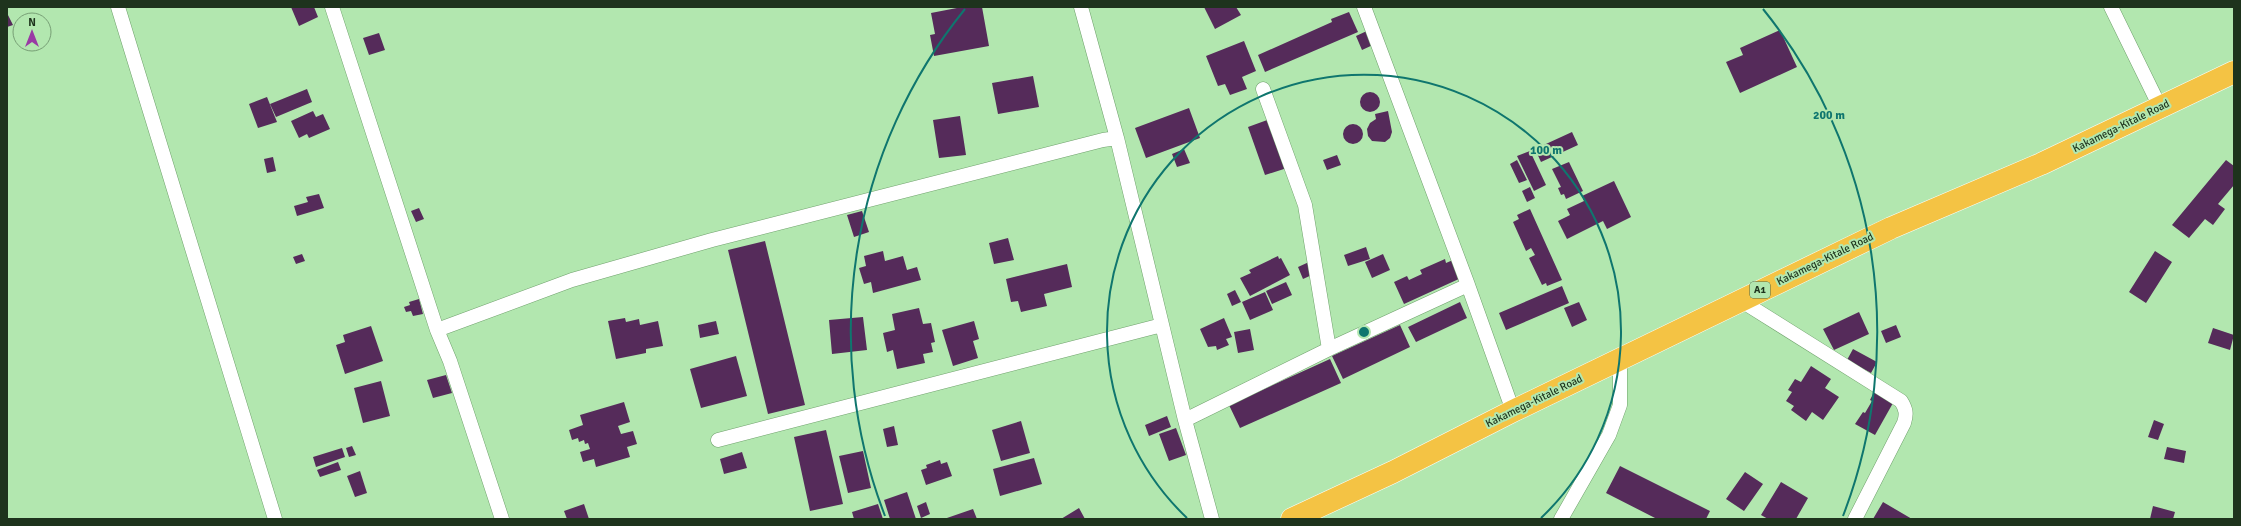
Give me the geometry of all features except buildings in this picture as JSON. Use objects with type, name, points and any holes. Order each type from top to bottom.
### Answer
[{"type":"highway","name":"Kakamega-Kitale Road","points":[[1292,519],[1394,472],[1513,411],[1891,228],[2041,164],[2234,72]]},
{"type":"street","points":[[118,7],[275,519]]},
{"type":"street","points":[[332,7],[437,330],[450,361],[502,519]]},
{"type":"street","points":[[1081,7],[1117,138],[1185,420],[1212,519]]},
{"type":"street","points":[[1364,7],[1513,411]]},
{"type":"street","points":[[2111,7],[2160,107]]},
{"type":"street","points":[[1263,89],[1305,206],[1329,349]]},
{"type":"street","points":[[437,330],[572,280],[712,240],[1095,142],[1117,138]]},
{"type":"street","points":[[1185,420],[1329,349],[1468,286]]},
{"type":"street","points":[[1740,300],[1901,401],[1905,408],[1907,414],[1904,423],[1855,519]]},
{"type":"street","points":[[718,440],[1162,325]]},
{"type":"street","points":[[1561,519],[1609,435],[1620,405],[1620,360]]}]
